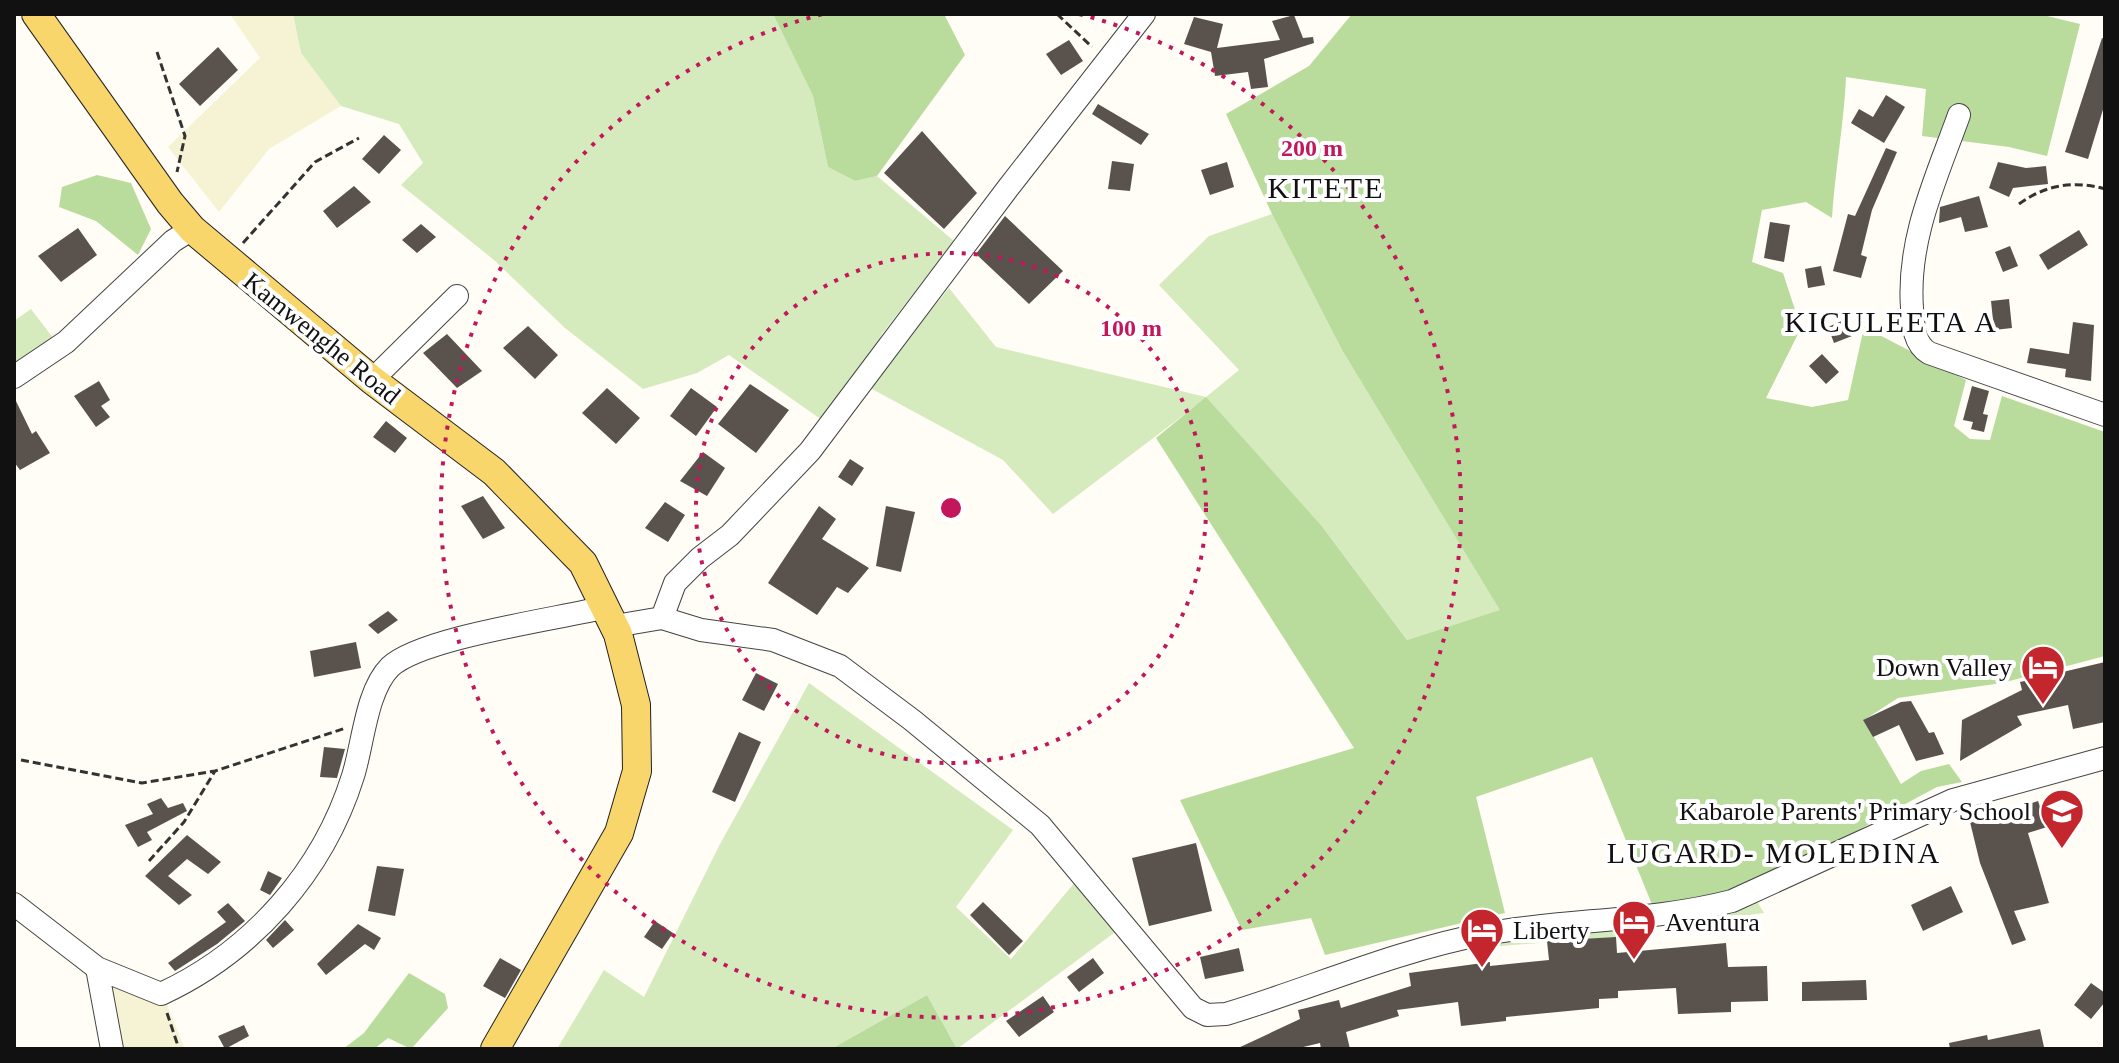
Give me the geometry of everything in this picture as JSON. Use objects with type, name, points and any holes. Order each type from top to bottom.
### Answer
[{"type":"main road","name":"Kamwenghe Road","points":[[36,14],[170,203],[192,229],[372,380],[494,472],[583,563],[614,625],[636,705],[637,771],[619,833],[495,1049]]},
{"type":"street","points":[[662,618],[675,583],[730,535],[819,440],[1144,14]]},
{"type":"street","points":[[1959,115],[1913,244],[1910,280],[1918,342],[1929,353],[2105,415]]},
{"type":"street","points":[[14,377],[66,342],[173,241],[192,229]]},
{"type":"street","points":[[372,380],[457,296]]},
{"type":"street","points":[[14,904],[97,968],[161,994],[210,970],[246,941],[293,889],[320,849],[353,776],[364,721],[388,669],[408,654],[437,643],[662,618],[701,630],[773,640],[840,666],[924,729],[1040,825],[1193,1008],[1207,1015],[1226,1014],[1389,959],[1486,934],[1696,910],[1732,901],[1953,800],[2105,758]]},
{"type":"street","points":[[97,968],[112,1049]]},
{"type":"path","points":[[1057,14],[1107,61]]},
{"type":"path","points":[[157,52],[185,136],[170,203]]},
{"type":"path","points":[[227,261],[315,162],[359,138]]},
{"type":"path","points":[[2019,204],[2039,190],[2056,186],[2080,184],[2105,189]]},
{"type":"path","points":[[21,760],[142,783],[215,771],[315,741],[364,721]]},
{"type":"path","points":[[149,861],[184,822],[215,771]]},
{"type":"path","points":[[161,994],[179,1049]]},
{"type":"shaded area","points":[[230,14],[293,14],[301,53],[341,106],[269,149],[219,212],[168,147],[260,58]]},
{"type":"shaded area","points":[[97,971],[163,995],[185,1049],[115,1049]]},
{"type":"green space","points":[[293,14],[773,14],[813,96],[828,167],[855,181],[877,176],[954,241],[882,334],[862,381],[902,346],[949,288],[996,347],[1206,397],[1239,370],[1159,285],[1209,236],[1272,214],[1342,350],[1501,610],[1407,640],[1321,525],[1206,398],[1053,514],[1003,460],[861,383],[822,420],[729,355],[697,373],[643,389],[565,328],[494,260],[401,185],[423,163],[399,124],[341,106],[301,53]]},
{"type":"green space","points":[[773,14],[944,14],[965,55],[877,176],[855,181],[828,167],[813,96]]},
{"type":"green space","points":[[1352,14],[2039,14],[2080,24],[2047,156],[2009,147],[1922,136],[1926,89],[1846,77],[1832,218],[1806,202],[1762,210],[1752,262],[1783,273],[1801,328],[1766,398],[1812,407],[1848,400],[1864,327],[1966,380],[1954,426],[1970,439],[1990,440],[2002,396],[2105,432],[2105,656],[2002,683],[1898,698],[1864,720],[1901,784],[1921,771],[1949,764],[1962,782],[1937,787],[1835,843],[1728,890],[1653,907],[1592,757],[1476,797],[1505,913],[1325,955],[1311,918],[1242,930],[1180,800],[1354,748],[1156,438],[1206,397],[1321,525],[1407,640],[1500,610],[1342,350],[1272,214],[1226,114],[1309,66]]},
{"type":"green space","points":[[97,175],[131,183],[151,229],[138,255],[96,221],[59,207],[62,187]]},
{"type":"green space","points":[[31,309],[57,343],[14,373],[14,321]]},
{"type":"green space","points":[[809,683],[1013,830],[956,907],[1011,959],[1075,882],[1118,930],[957,1049],[927,995],[831,1049],[557,1049],[604,970],[644,997],[719,846]]},
{"type":"green space","points":[[1755,898],[1764,913],[1703,921]]},
{"type":"green space","points":[[1617,926],[1616,937],[1451,950],[1481,936]]},
{"type":"green space","points":[[409,973],[445,994],[448,1008],[411,1049],[388,1038],[374,1049],[343,1049],[364,1033]]},
{"type":"green space","points":[[927,995],[957,1049],[831,1049]]},
{"type":"building","points":[[1294,15],[1303,38],[1313,37],[1314,43],[1264,59],[1268,87],[1251,89],[1248,72],[1215,76],[1211,52],[1184,44],[1194,17],[1223,24],[1217,48],[1280,40],[1272,21]]},
{"type":"building","points":[[2102,38],[2105,39],[2105,103],[2088,159],[2065,152]]},
{"type":"building","points":[[1069,40],[1083,61],[1061,75],[1046,54]]},
{"type":"building","points":[[218,47],[238,70],[200,106],[179,84]]},
{"type":"building","points":[[1886,95],[1905,107],[1884,143],[1851,123],[1859,109],[1873,117]]},
{"type":"building","points":[[1098,104],[1149,134],[1141,145],[1092,114]]},
{"type":"building","points":[[922,131],[977,193],[944,229],[884,173]]},
{"type":"building","points":[[384,135],[401,150],[379,174],[362,159]]},
{"type":"building","points":[[1886,148],[1897,152],[1872,210],[1861,255],[1867,257],[1861,278],[1833,271],[1848,214],[1855,216]]},
{"type":"building","points":[[1112,161],[1134,164],[1130,191],[1108,189]]},
{"type":"building","points":[[1227,162],[1234,187],[1210,195],[1201,170]]},
{"type":"building","points":[[1998,162],[2026,168],[2046,166],[2048,184],[2013,188],[2009,197],[1989,188]]},
{"type":"building","points":[[354,186],[371,202],[337,228],[323,211]]},
{"type":"building","points":[[1979,196],[1988,227],[1965,232],[1961,217],[1939,223],[1940,207]]},
{"type":"building","points":[[1005,216],[1063,271],[1029,304],[976,254]]},
{"type":"building","points":[[1770,222],[1790,225],[1784,262],[1764,258]]},
{"type":"building","points":[[421,224],[436,237],[417,253],[402,240]]},
{"type":"building","points":[[78,228],[97,255],[61,282],[38,256]]},
{"type":"building","points":[[2079,230],[2088,245],[2048,270],[2039,255]]},
{"type":"building","points":[[2010,246],[2018,266],[2003,272],[1995,252]]},
{"type":"building","points":[[1821,266],[1825,285],[1808,288],[1805,269]]},
{"type":"building","points":[[2009,299],[2012,328],[1994,330],[1991,301]]},
{"type":"building","points":[[1846,319],[1852,336],[1834,343],[1828,327]]},
{"type":"building","points":[[2073,322],[2094,325],[2091,381],[2065,377],[2066,369],[2027,363],[2030,348],[2069,354]]},
{"type":"building","points":[[528,326],[558,355],[535,379],[503,348]]},
{"type":"building","points":[[447,334],[482,371],[457,388],[423,353]]},
{"type":"building","points":[[1822,354],[1839,372],[1826,384],[1809,366]]},
{"type":"building","points":[[99,381],[110,400],[101,406],[110,417],[96,427],[74,396]]},
{"type":"building","points":[[750,384],[789,410],[756,453],[718,424]]},
{"type":"building","points":[[1972,386],[1989,391],[1983,414],[1988,415],[1984,432],[1971,429],[1973,422],[1963,420]]},
{"type":"building","points":[[607,388],[640,418],[616,444],[582,413]]},
{"type":"building","points":[[691,388],[717,407],[696,436],[670,416]]},
{"type":"building","points":[[14,397],[32,434],[36,431],[50,453],[20,470],[14,462]]},
{"type":"building","points":[[386,421],[407,438],[395,453],[373,437]]},
{"type":"building","points":[[703,452],[725,468],[707,496],[680,481]]},
{"type":"building","points":[[850,459],[864,468],[852,486],[838,477]]},
{"type":"building","points":[[483,496],[505,528],[483,539],[461,506]]},
{"type":"building","points":[[665,502],[685,515],[668,542],[645,528]]},
{"type":"building","points":[[819,506],[836,519],[822,539],[869,568],[848,593],[837,587],[817,615],[768,583]]},
{"type":"building","points":[[886,506],[915,512],[901,572],[876,566]]},
{"type":"building","points":[[388,611],[398,620],[378,634],[368,625]]},
{"type":"building","points":[[356,642],[361,668],[314,677],[310,651]]},
{"type":"building","points":[[2105,662],[2105,722],[2073,729],[2068,705],[2017,716],[2022,725],[1960,761],[1962,720],[2022,690],[2020,682]]},
{"type":"building","points":[[756,673],[778,684],[764,711],[742,700]]},
{"type":"building","points":[[1911,701],[1929,733],[1934,732],[1944,754],[1916,761],[1899,725],[1873,737],[1863,720],[1901,702]]},
{"type":"building","points":[[739,732],[761,742],[735,802],[712,792]]},
{"type":"building","points":[[324,747],[345,749],[337,778],[320,777]]},
{"type":"building","points":[[161,798],[168,808],[183,803],[187,811],[147,832],[152,840],[138,847],[125,825],[153,814],[147,804]]},
{"type":"building","points":[[2038,801],[2047,827],[2028,833],[2049,903],[2014,911],[2026,940],[2012,945],[1980,863],[1970,822],[1996,818],[1995,815]]},
{"type":"building","points":[[187,835],[221,862],[208,874],[187,859],[168,876],[192,895],[179,905],[145,876]]},
{"type":"building","points":[[1196,843],[1212,911],[1149,926],[1132,858]]},
{"type":"building","points":[[377,866],[404,869],[395,916],[368,911]]},
{"type":"building","points":[[268,871],[282,878],[270,895],[260,890]]},
{"type":"building","points":[[1951,886],[1963,912],[1923,931],[1911,905]]},
{"type":"building","points":[[983,902],[1023,941],[1009,955],[970,915]]},
{"type":"building","points":[[228,903],[245,921],[217,944],[175,971],[168,963],[226,922],[217,912]]},
{"type":"building","points":[[285,920],[294,930],[273,948],[266,940]]},
{"type":"building","points":[[655,921],[673,933],[662,949],[644,937]]},
{"type":"building","points":[[358,924],[381,938],[374,950],[365,944],[326,975],[317,964]]},
{"type":"building","points":[[1616,937],[1617,953],[1726,943],[1728,967],[1767,966],[1768,1001],[1731,1002],[1731,1012],[1678,1014],[1676,988],[1618,991],[1618,998],[1599,999],[1599,1008],[1506,1017],[1506,1021],[1461,1026],[1458,1002],[1397,1010],[1399,1016],[1346,1032],[1350,1049],[1321,1049],[1320,1043],[1295,1049],[1236,1049],[1300,1019],[1298,1010],[1339,1000],[1341,1008],[1411,986],[1409,973],[1490,962],[1490,966],[1549,960],[1547,941]]},
{"type":"building","points":[[1239,948],[1244,971],[1205,979],[1200,957]]},
{"type":"building","points":[[500,958],[521,970],[505,998],[483,986]]},
{"type":"building","points":[[1093,958],[1104,973],[1079,992],[1067,977]]},
{"type":"building","points":[[1866,980],[1867,1000],[1802,1001],[1802,982]]},
{"type":"building","points":[[2091,983],[2105,993],[2105,1002],[2091,1019],[2074,1005]]},
{"type":"building","points":[[1043,996],[1054,1012],[1019,1037],[1006,1021]]},
{"type":"building","points":[[244,1025],[249,1036],[225,1049],[218,1036]]},
{"type":"building","points":[[2040,1029],[2044,1047],[1950,1049],[1949,1043],[1987,1035],[1988,1040]]},
{"type":"place","name":"Down Valley","points":[[2043,706]]},
{"type":"place","name":"Kabarole Parents' Primary School","points":[[2062,850]]},
{"type":"place","name":"Aventura","points":[[1634,961]]},
{"type":"place","name":"Liberty","points":[[1482,969]]},
{"type":"district","name":"KITETE","points":[[1326,188]]},
{"type":"district","name":"KICULEETA A","points":[[1891,322]]},
{"type":"district","name":"LUGARD- MOLEDINA","points":[[1774,853]]}]
